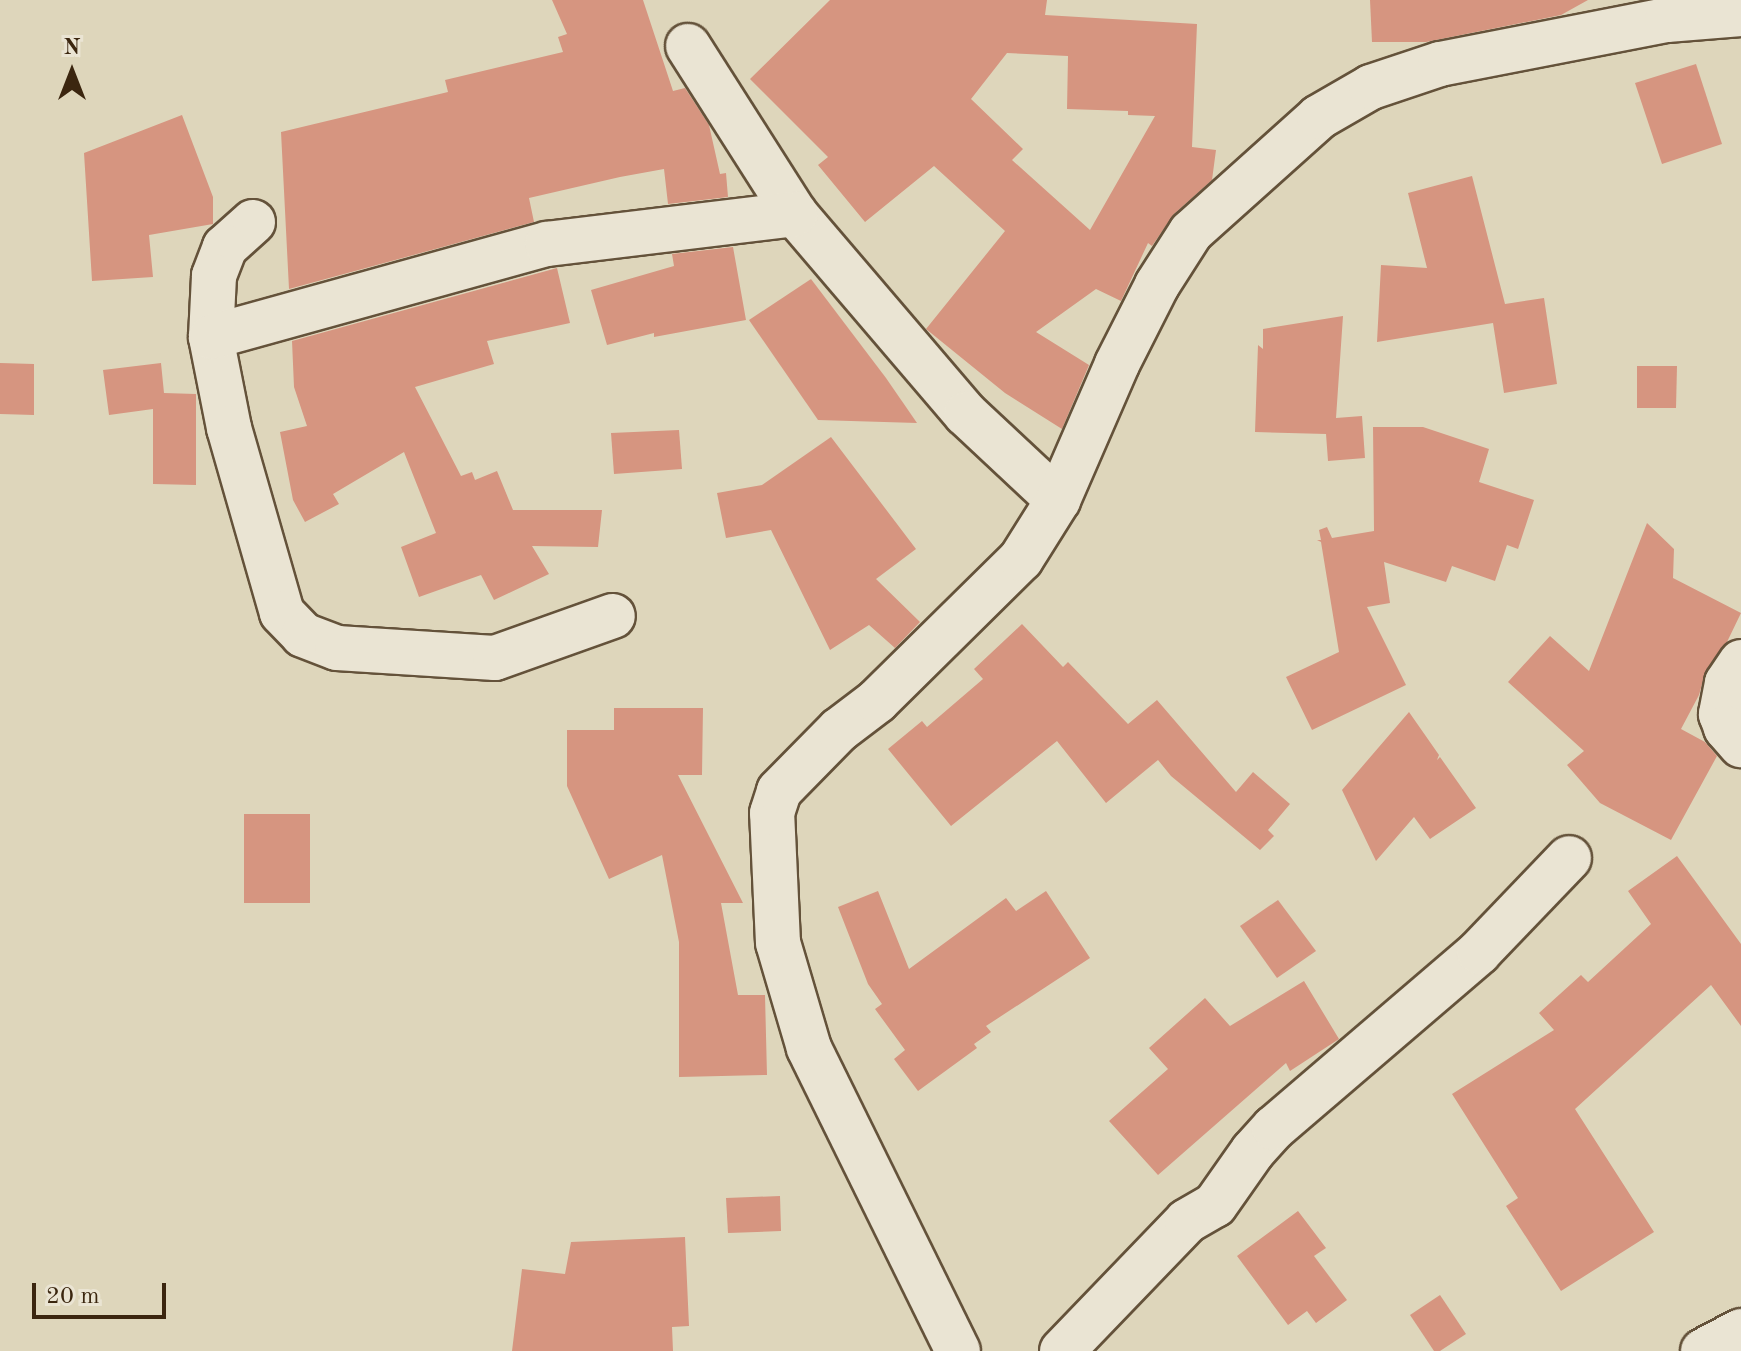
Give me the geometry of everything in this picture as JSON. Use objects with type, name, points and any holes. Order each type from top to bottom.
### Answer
[{"type":"street","points":[[958,1351],[809,1048],[778,943],[772,813],[779,791],[839,730],[877,701],[1021,559],[1058,500],[1117,364],[1157,285],[1191,232],[1319,117],[1371,87],[1440,64],[1667,20],[1741,14]]},
{"type":"street","points":[[688,46],[795,214],[966,414],[1058,500]]},
{"type":"street","points":[[211,337],[547,244],[795,214]]},
{"type":"street","points":[[253,222],[225,247],[214,276],[211,337],[229,428],[282,613],[303,635],[337,648],[495,658],[613,616]]},
{"type":"street","points":[[1741,662],[1727,683],[1721,714],[1726,728],[1741,745]]},
{"type":"street","points":[[1062,1351],[1187,1221],[1215,1205],[1253,1151],[1274,1128],[1479,952],[1569,858]]},
{"type":"street","points":[[1703,1351],[1741,1331]]},
{"type":"building","points":[[552,0],[643,0],[673,91],[685,88],[709,125],[720,174],[726,173],[728,197],[668,204],[664,169],[620,177],[529,198],[534,222],[289,289],[281,132],[448,92],[445,80],[563,52],[558,37],[567,34]]},
{"type":"building","points":[[830,0],[1047,0],[1045,15],[1197,24],[1192,147],[1216,150],[1212,180],[1174,214],[1152,246],[1148,243],[1121,301],[1096,289],[1036,332],[1089,365],[1062,429],[1005,393],[926,329],[1005,231],[934,166],[865,222],[818,165],[828,157],[750,79]],"holes":[[[1007,53],[1068,56],[1067,109],[1128,111],[1128,115],[1155,116],[1090,230],[1012,160],[1023,149],[971,99]]]},
{"type":"building","points":[[1370,0],[1588,0],[1561,15],[1426,42],[1372,42]]},
{"type":"building","points":[[1696,64],[1722,144],[1662,164],[1635,83]]},
{"type":"building","points":[[182,115],[213,197],[213,224],[149,235],[153,277],[92,281],[84,153]]},
{"type":"building","points":[[1472,176],[1505,304],[1544,298],[1557,384],[1504,393],[1493,323],[1377,342],[1381,265],[1427,268],[1408,193]]},
{"type":"building","points":[[733,247],[746,320],[654,337],[654,333],[607,345],[591,290],[674,266],[672,254]]},
{"type":"building","points":[[557,268],[570,323],[487,341],[494,364],[415,387],[461,476],[472,472],[475,480],[497,471],[513,510],[602,510],[598,547],[532,546],[549,574],[494,600],[481,575],[419,597],[401,547],[436,533],[404,452],[333,494],[339,504],[305,522],[293,500],[280,432],[307,426],[294,387],[292,341]]},
{"type":"building","points":[[811,279],[917,423],[818,420],[749,320]]},
{"type":"building","points":[[1343,316],[1336,418],[1362,416],[1365,458],[1328,461],[1326,434],[1255,432],[1258,345],[1263,349],[1263,329]]},
{"type":"building","points":[[0,363],[34,364],[34,415],[0,414]]},
{"type":"building","points":[[161,363],[164,393],[196,394],[196,485],[153,484],[153,409],[109,415],[103,370]]},
{"type":"building","points":[[1637,366],[1677,366],[1676,408],[1637,408]]},
{"type":"building","points":[[1373,427],[1423,427],[1489,449],[1479,482],[1534,500],[1518,549],[1507,545],[1495,581],[1452,566],[1446,582],[1384,562],[1390,603],[1367,607],[1406,685],[1312,730],[1286,677],[1339,652],[1321,542],[1317,540],[1321,540],[1319,530],[1327,527],[1332,538],[1374,531]]},
{"type":"building","points":[[679,430],[682,469],[614,474],[611,433]]},
{"type":"building","points":[[831,437],[916,549],[876,579],[920,622],[895,648],[869,625],[830,650],[771,530],[726,538],[717,493],[762,485]]},
{"type":"building","points":[[1647,523],[1674,549],[1673,578],[1741,613],[1727,642],[1706,670],[1699,695],[1681,729],[1705,742],[1717,756],[1671,840],[1600,803],[1567,765],[1584,751],[1508,682],[1550,636],[1589,671]]},
{"type":"building","points":[[1022,624],[1063,667],[1068,662],[1128,724],[1157,700],[1236,792],[1253,772],[1290,804],[1268,830],[1274,836],[1260,850],[1171,776],[1158,760],[1106,803],[1057,741],[951,826],[888,749],[922,721],[927,727],[983,679],[974,669]]},
{"type":"building","points":[[614,708],[703,708],[702,775],[678,775],[743,903],[721,903],[738,995],[765,995],[767,1075],[679,1077],[679,942],[662,855],[609,879],[567,786],[567,730],[614,730]]},
{"type":"building","points":[[1409,712],[1439,755],[1437,760],[1440,757],[1476,808],[1430,839],[1414,817],[1376,861],[1342,790]]},
{"type":"building","points":[[244,814],[310,814],[310,903],[244,903]]},
{"type":"building","points":[[1677,856],[1741,944],[1741,1026],[1711,985],[1575,1109],[1654,1232],[1561,1291],[1506,1206],[1518,1198],[1452,1094],[1554,1030],[1539,1013],[1581,975],[1588,982],[1651,924],[1628,891]]},
{"type":"building","points":[[878,891],[909,969],[1006,898],[1016,911],[1046,891],[1090,958],[986,1026],[991,1032],[974,1044],[977,1048],[918,1091],[894,1059],[905,1050],[875,1009],[882,1004],[868,984],[838,907]]},
{"type":"building","points":[[1278,900],[1316,951],[1277,978],[1240,926]]},
{"type":"building","points":[[1304,981],[1339,1039],[1290,1071],[1286,1063],[1158,1175],[1109,1121],[1168,1069],[1149,1048],[1205,998],[1230,1026]]},
{"type":"building","points":[[780,1196],[781,1231],[728,1233],[726,1198]]},
{"type":"building","points":[[1298,1211],[1326,1248],[1314,1256],[1347,1300],[1316,1323],[1307,1311],[1288,1325],[1237,1256]]},
{"type":"building","points":[[685,1237],[689,1326],[672,1327],[673,1351],[512,1351],[522,1269],[565,1274],[571,1242]]},
{"type":"building","points":[[1440,1295],[1466,1334],[1440,1351],[1434,1351],[1410,1315]]}]
